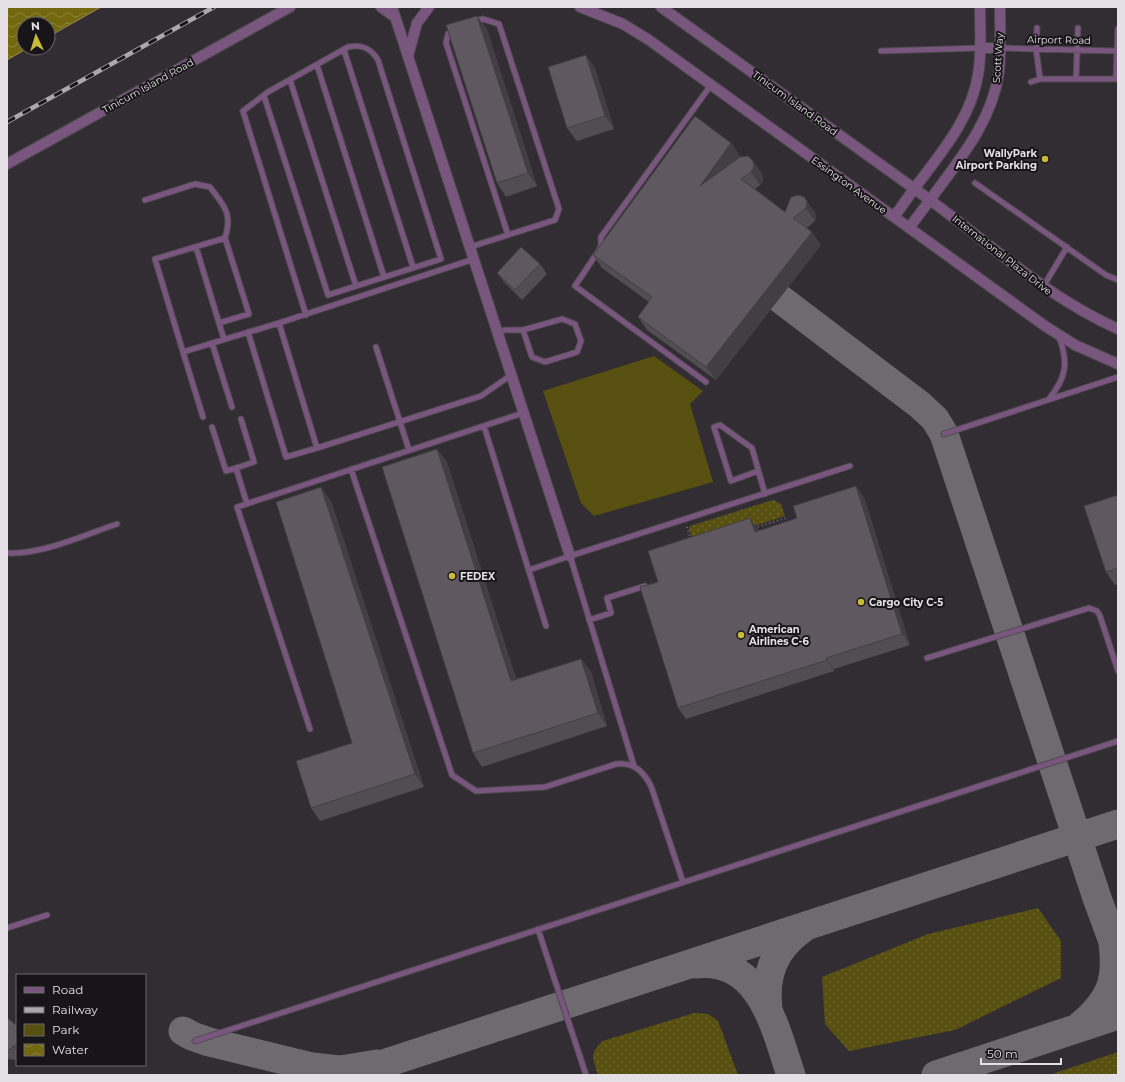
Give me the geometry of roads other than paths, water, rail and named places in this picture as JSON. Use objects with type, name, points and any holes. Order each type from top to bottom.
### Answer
[{"type":"street","name":"Tinicum Island Road","points":[[7,164],[290,7]]},
{"type":"street","points":[[381,7],[395,17]]},
{"type":"street","points":[[392,7],[570,556]]},
{"type":"street","points":[[408,56],[417,23],[429,7]]},
{"type":"street","name":"Essington Avenue","points":[[580,7],[610,18],[637,32],[1059,336],[1093,354],[1118,364]]},
{"type":"street","name":"Tinicum Island Road","points":[[661,7],[930,200]]},
{"type":"street","name":"Scott Way","points":[[894,217],[950,139],[968,108],[978,74],[980,48],[980,7]]},
{"type":"street","name":"Scott Way","points":[[909,228],[970,145],[986,118],[997,82],[1000,48],[1000,7]]},
{"type":"street","points":[[980,48],[1000,48]]},
{"type":"street","name":"International Plaza Drive","points":[[930,200],[1043,287],[1086,313],[1118,329]]},
{"type":"lane","points":[[468,24],[483,19],[499,24],[559,209],[555,220],[470,247]]},
{"type":"lane","points":[[460,26],[453,28],[448,34],[446,43],[508,235]]},
{"type":"lane","points":[[1037,28],[1036,49],[1040,78]]},
{"type":"lane","points":[[1076,79],[1078,28]]},
{"type":"lane","points":[[1031,82],[1040,78],[1117,79],[1118,29]]},
{"type":"lane","points":[[264,96],[328,295],[440,258],[378,60],[374,53],[357,45],[344,50],[290,80],[264,96],[243,111],[306,315]]},
{"type":"lane","points":[[882,51],[980,48]]},
{"type":"lane","name":"Airport Road","points":[[1000,48],[1118,51]]},
{"type":"lane","points":[[344,50],[413,267]]},
{"type":"lane","points":[[316,65],[384,277]]},
{"type":"lane","points":[[290,80],[356,286]]},
{"type":"lane","points":[[706,382],[575,286],[601,247],[601,237],[711,85]]},
{"type":"lane","points":[[975,183],[1067,248],[1118,280]]},
{"type":"lane","points":[[145,200],[195,184],[210,187],[227,210],[228,228],[225,238],[249,314],[219,323]]},
{"type":"lane","points":[[203,417],[154,259],[225,238]]},
{"type":"lane","points":[[196,247],[224,339]]},
{"type":"lane","points":[[1043,287],[1067,248]]},
{"type":"lane","points":[[183,352],[306,315],[474,259]]},
{"type":"lane","points":[[497,333],[505,330],[523,330],[562,319],[575,324],[581,341],[577,352],[545,362],[532,357],[523,330]]},
{"type":"lane","points":[[279,323],[317,448]]},
{"type":"lane","points":[[248,332],[286,457],[481,396],[511,375]]},
{"type":"lane","points":[[1048,400],[1060,386],[1064,371],[1064,354],[1059,336]]},
{"type":"lane","points":[[212,343],[232,408]]},
{"type":"lane","points":[[376,346],[409,450]]},
{"type":"lane","points":[[944,434],[1118,377]]},
{"type":"lane","points":[[310,729],[237,507],[523,413]]},
{"type":"lane","points":[[212,428],[226,471],[236,468],[254,462],[241,419]]},
{"type":"lane","points":[[758,471],[731,482],[714,427],[720,425],[752,448],[765,494]]},
{"type":"lane","points":[[484,426],[546,626]]},
{"type":"lane","points":[[529,570],[850,466]]},
{"type":"lane","points":[[236,468],[247,504]]},
{"type":"lane","points":[[351,469],[452,775],[476,791],[545,787],[616,764],[634,766],[644,774],[651,786],[683,882]]},
{"type":"lane","points":[[7,552],[14,553],[54,546],[117,524]]},
{"type":"lane","points":[[570,556],[634,766]]},
{"type":"lane","points":[[589,620],[611,613],[607,598],[648,585]]},
{"type":"lane","points":[[927,658],[1089,608],[1097,611],[1100,616],[1118,670]]},
{"type":"lane","points":[[195,1041],[1118,741]]},
{"type":"lane","points":[[7,928],[47,915]]},
{"type":"lane","points":[[538,930],[586,1075]]},
{"type":"water","points":[[7,7],[101,7],[56,32],[56,16],[16,16],[16,55],[7,60]]},
{"type":"railway","points":[[7,122],[214,7]]},
{"type":"place","name":"WallyPark Airport Parking","points":[[1045,159]]},
{"type":"place","name":"FEDEX","points":[[452,576]]},
{"type":"place","name":"Cargo City C-5","points":[[861,602]]},
{"type":"place","name":"American Airlines C-6","points":[[741,635]]}]
